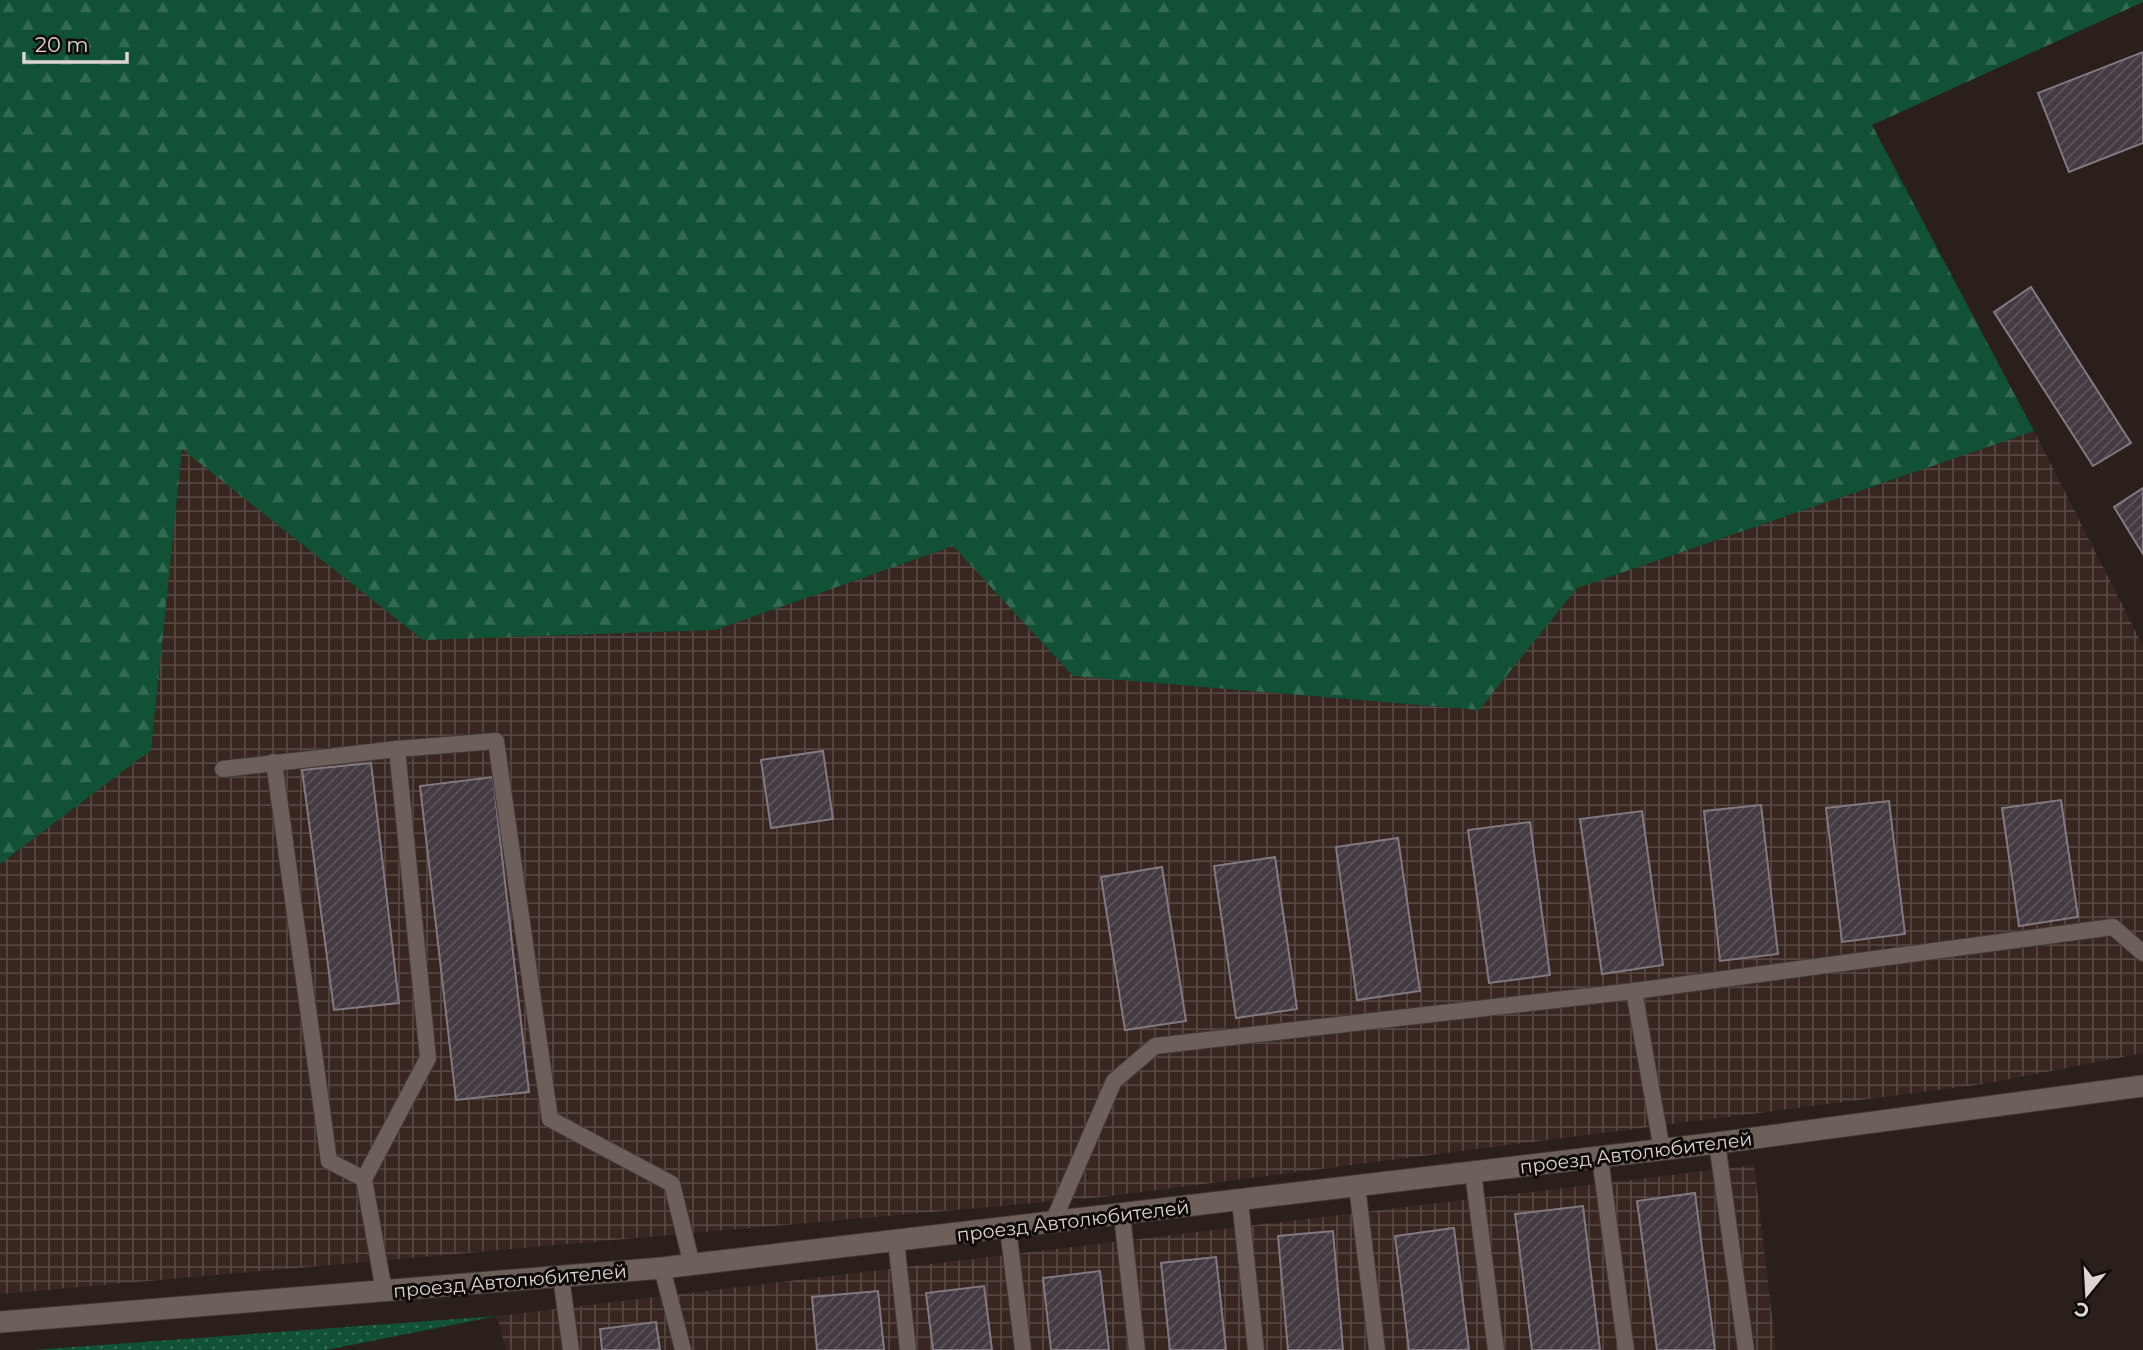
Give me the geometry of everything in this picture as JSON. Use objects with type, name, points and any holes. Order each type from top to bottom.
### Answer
[{"type":"street","name":"проезд Автолюбителей","points":[[0,1322],[692,1265],[1662,1150],[2143,1086]]},
{"type":"lane","points":[[223,769],[397,748],[495,741],[550,1119],[672,1184],[692,1265]]},
{"type":"lane","points":[[384,1291],[364,1179],[428,1058],[397,748]]},
{"type":"lane","points":[[274,762],[329,1161],[364,1179]]},
{"type":"lane","points":[[1052,1224],[1114,1081],[1155,1046],[1634,991],[2113,928],[2143,953]]},
{"type":"lane","points":[[1634,991],[1662,1150]]},
{"type":"lane","points":[[1717,1143],[1746,1350]]},
{"type":"lane","points":[[1600,1157],[1626,1350]]},
{"type":"lane","points":[[1473,1173],[1496,1350]]},
{"type":"lane","points":[[1357,1186],[1377,1350]]},
{"type":"lane","points":[[1240,1201],[1256,1350]]},
{"type":"lane","points":[[1122,1215],[1137,1350]]},
{"type":"lane","points":[[1008,1228],[1023,1350]]},
{"type":"lane","points":[[896,1241],[908,1350]]},
{"type":"lane","points":[[662,1268],[683,1350]]},
{"type":"lane","points":[[561,1277],[571,1350]]},
{"type":"shaded area","points":[[2034,431],[2143,646],[2143,1053],[1984,1084],[1103,1197],[0,1294],[0,864],[151,750],[181,448],[424,640],[715,630],[953,546],[1073,676],[1478,710],[1577,588]]},
{"type":"shaded area","points":[[1754,1165],[1776,1350],[506,1350],[497,1316]]},
{"type":"green space","points":[[0,0],[2143,2],[1872,125],[2034,431],[1577,588],[1479,710],[1073,676],[953,546],[715,630],[423,640],[182,449],[151,750],[0,864]]},
{"type":"green space","points":[[497,1316],[326,1350],[33,1350]]},
{"type":"building","points":[[2143,52],[2143,143],[2069,172],[2038,93]]},
{"type":"building","points":[[2031,287],[2131,443],[2093,466],[1994,312]]},
{"type":"building","points":[[2143,488],[2143,554],[2114,507]]},
{"type":"building","points":[[823,751],[833,819],[771,828],[761,760]]},
{"type":"building","points":[[371,763],[399,1003],[334,1010],[302,770]]},
{"type":"building","points":[[493,777],[529,1092],[456,1100],[420,786]]},
{"type":"building","points":[[2061,800],[2078,917],[2019,926],[2002,808]]},
{"type":"building","points":[[1889,801],[1905,934],[1842,942],[1826,808]]},
{"type":"building","points":[[1761,805],[1778,954],[1720,961],[1704,811]]},
{"type":"building","points":[[1642,811],[1663,965],[1602,974],[1580,819]]},
{"type":"building","points":[[1530,822],[1550,975],[1489,983],[1468,830]]},
{"type":"building","points":[[1398,838],[1420,991],[1357,1000],[1336,847]]},
{"type":"building","points":[[1275,857],[1297,1009],[1236,1018],[1214,866]]},
{"type":"building","points":[[1162,867],[1186,1021],[1125,1030],[1101,877]]},
{"type":"building","points":[[1695,1193],[1715,1350],[1657,1350],[1637,1201]]},
{"type":"building","points":[[1583,1206],[1600,1350],[1532,1350],[1515,1214]]},
{"type":"building","points":[[1454,1228],[1469,1350],[1409,1350],[1395,1236]]},
{"type":"building","points":[[1333,1231],[1343,1350],[1288,1350],[1278,1236]]},
{"type":"building","points":[[1216,1257],[1226,1350],[1170,1350],[1161,1263]]},
{"type":"building","points":[[1100,1271],[1109,1350],[1051,1350],[1043,1278]]},
{"type":"building","points":[[984,1286],[992,1350],[933,1350],[926,1293]]},
{"type":"building","points":[[878,1291],[884,1350],[817,1350],[812,1297]]},
{"type":"building","points":[[656,1322],[660,1350],[602,1350],[600,1329]]}]
